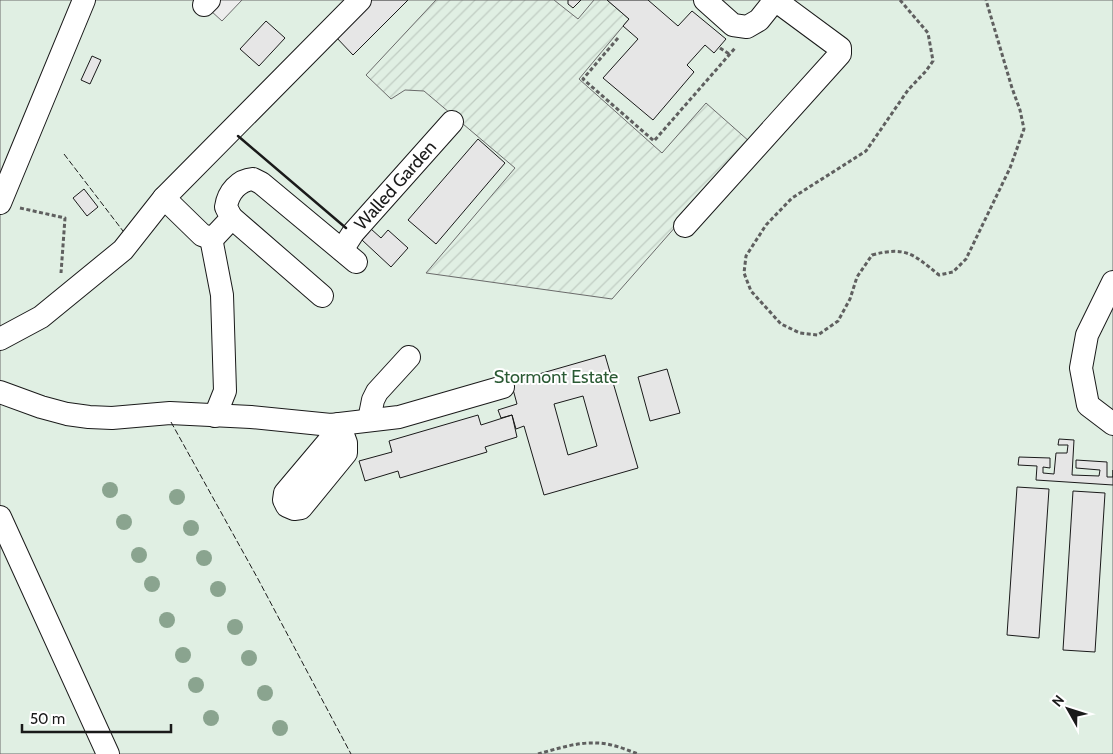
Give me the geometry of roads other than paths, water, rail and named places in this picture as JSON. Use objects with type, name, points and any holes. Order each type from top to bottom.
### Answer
[{"type":"lane","points":[[6,205],[84,0]]},
{"type":"lane","points":[[0,339],[41,317],[123,250],[164,198],[360,0]]},
{"type":"lane","points":[[685,226],[840,54],[840,48],[775,0],[760,20],[747,27],[733,25],[705,0]]},
{"type":"lane","name":"Walled Garden","points":[[232,216],[226,206],[229,197],[241,182],[253,179],[261,183],[349,256],[353,233],[452,122]]},
{"type":"lane","points":[[164,198],[202,235],[211,238]]},
{"type":"lane","points":[[211,238],[215,236],[232,216],[322,296]]},
{"type":"lane","points":[[211,238],[222,295],[224,391],[215,416]]},
{"type":"lane","points":[[1113,282],[1087,335],[1081,368],[1088,405],[1113,424]]},
{"type":"lane","points":[[369,420],[373,400],[377,392],[409,357]]},
{"type":"lane","points":[[0,392],[41,407],[89,418],[170,413],[251,417],[331,425],[399,417],[503,387]]},
{"type":"lane","points":[[0,517],[108,754]]},
{"type":"park label","name":"Stormont Estate","points":[[556,377]]}]
